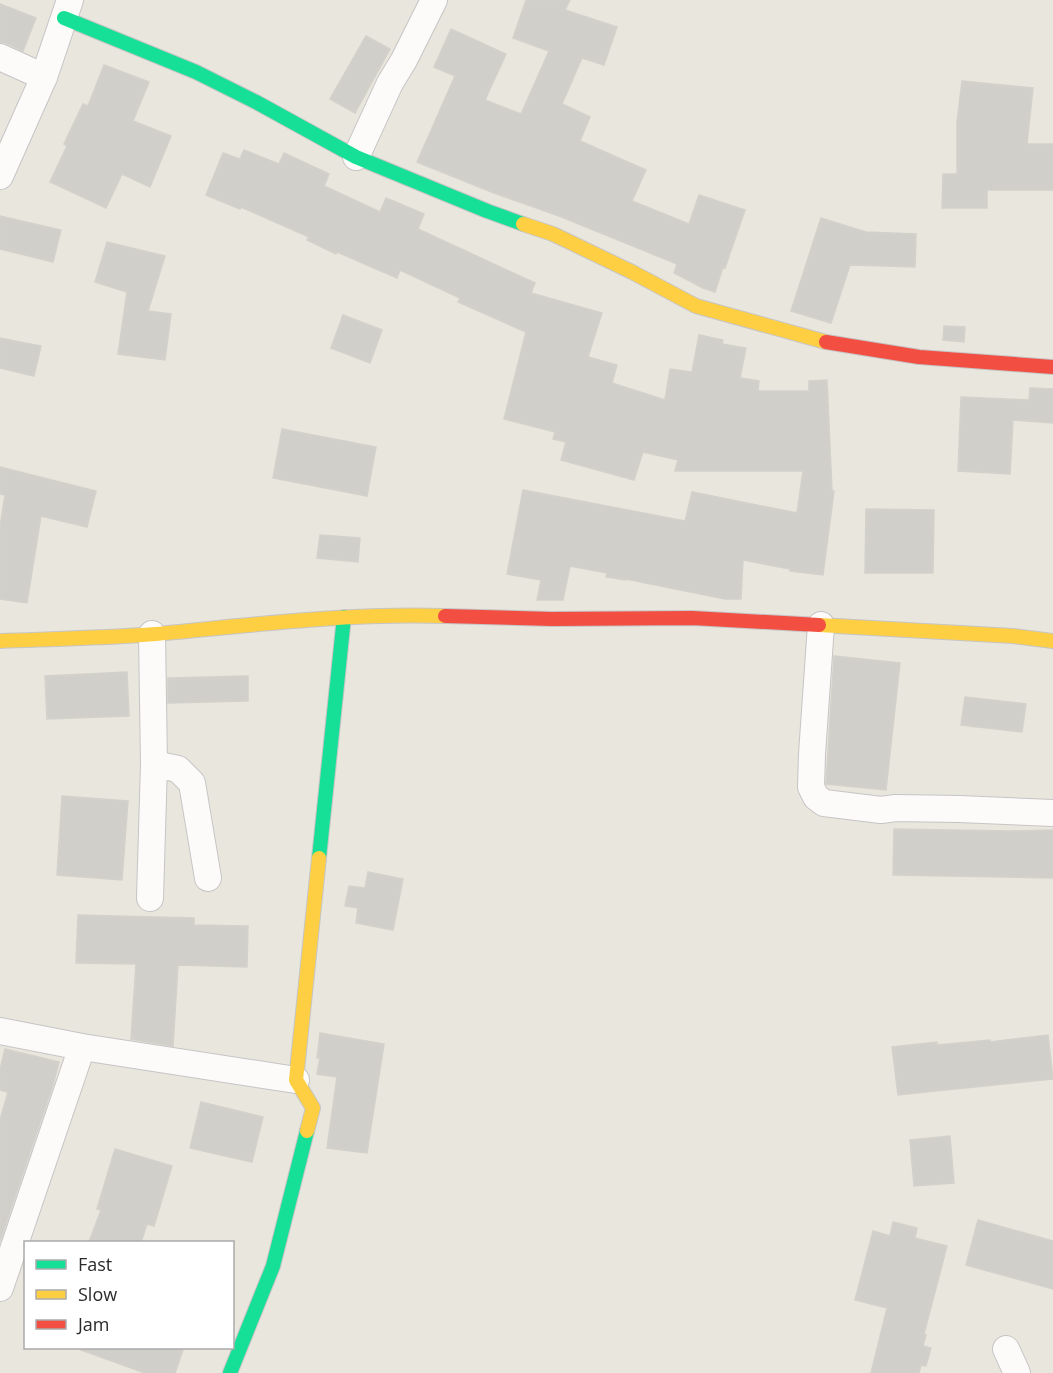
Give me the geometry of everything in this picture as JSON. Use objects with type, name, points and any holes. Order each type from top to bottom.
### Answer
[{"type":"street","points":[[356,156],[390,83],[434,0]]},
{"type":"street","points":[[0,176],[44,77],[67,9],[256,102],[356,156],[443,194],[553,234],[696,306],[831,344],[919,357],[1053,367]]},
{"type":"street","points":[[0,57],[44,77]]},
{"type":"street","points":[[0,641],[152,634],[344,617],[410,615],[552,619],[692,618],[1012,636],[1053,641]]},
{"type":"street","points":[[230,1373],[273,1266],[313,1108],[296,1080],[344,617]]},
{"type":"street","points":[[821,625],[811,787],[816,797],[824,803],[881,810],[896,808],[1053,813]]},
{"type":"street","points":[[150,898],[154,764],[152,634]]},
{"type":"street","points":[[154,764],[178,769],[192,783],[208,878]]},
{"type":"street","points":[[0,1031],[82,1047],[296,1080]]},
{"type":"street","points":[[0,1288],[82,1047]]},
{"type":"street","points":[[1006,1349],[1017,1373]]},
{"type":"building","points":[[526,0],[570,0],[565,10],[617,27],[604,65],[582,58],[562,104],[590,117],[580,141],[646,170],[632,201],[689,224],[699,195],[745,210],[715,292],[674,273],[677,264],[417,162],[455,76],[434,67],[451,29],[506,54],[485,100],[521,114],[549,51],[513,38]]},
{"type":"building","points":[[0,4],[36,18],[23,51],[0,42]]},
{"type":"building","points":[[366,36],[390,49],[355,113],[330,99]]},
{"type":"building","points":[[104,65],[149,82],[133,121],[171,136],[150,187],[122,174],[106,208],[50,182],[67,146],[64,144],[83,104],[88,106]]},
{"type":"building","points":[[962,81],[1033,88],[1027,144],[1053,144],[1053,190],[987,190],[987,208],[942,208],[943,174],[957,174],[957,122]]},
{"type":"building","points":[[244,150],[279,164],[284,153],[329,174],[324,186],[380,212],[386,198],[424,214],[418,229],[535,283],[531,293],[602,313],[588,357],[617,365],[612,383],[665,400],[670,369],[692,372],[699,335],[723,340],[722,344],[746,348],[740,378],[759,381],[758,391],[809,391],[809,381],[827,380],[832,491],[834,491],[823,575],[790,571],[790,569],[743,560],[741,599],[725,599],[606,577],[607,573],[570,566],[563,600],[537,600],[541,580],[507,574],[523,490],[685,521],[692,492],[797,513],[803,471],[675,471],[678,460],[643,452],[634,480],[561,460],[566,442],[553,439],[555,432],[504,419],[526,332],[458,302],[460,298],[400,270],[397,278],[337,252],[336,254],[307,240],[309,237],[241,207],[240,209],[206,195],[223,153],[240,159]]},
{"type":"building","points":[[0,216],[61,230],[53,262],[0,249]]},
{"type":"building","points":[[821,218],[866,232],[916,234],[915,267],[850,265],[831,323],[791,311]]},
{"type":"building","points":[[107,242],[165,256],[148,311],[171,314],[165,360],[118,354],[127,292],[95,282]]},
{"type":"building","points":[[343,315],[382,330],[370,363],[331,348]]},
{"type":"building","points":[[944,326],[965,327],[964,342],[943,340]]},
{"type":"building","points":[[0,338],[41,346],[34,376],[0,368]]},
{"type":"building","points":[[1030,388],[1053,389],[1053,423],[1013,420],[1010,474],[958,471],[961,397],[1029,400]]},
{"type":"building","points":[[282,429],[376,447],[367,496],[273,478]]},
{"type":"building","points":[[0,467],[96,491],[87,527],[41,516],[27,603],[0,599],[0,527],[5,495],[0,494]]},
{"type":"building","points":[[866,509],[934,510],[933,573],[865,573]]},
{"type":"building","points":[[320,535],[360,538],[358,562],[317,558]]},
{"type":"building","points":[[834,656],[900,663],[886,790],[826,784]]},
{"type":"building","points":[[127,672],[129,716],[47,719],[45,676]]},
{"type":"building","points":[[248,676],[248,701],[168,703],[168,678]]},
{"type":"building","points":[[965,697],[1026,704],[1022,732],[961,725]]},
{"type":"building","points":[[62,796],[128,801],[122,880],[57,875]]},
{"type":"building","points":[[894,829],[1053,830],[1053,878],[893,875]]},
{"type":"building","points":[[368,872],[403,879],[393,930],[356,923],[358,908],[345,906],[349,886],[365,888]]},
{"type":"building","points":[[78,915],[194,918],[194,925],[248,926],[247,967],[178,965],[173,1046],[131,1039],[136,964],[76,963]]},
{"type":"building","points":[[320,1033],[384,1044],[367,1153],[327,1148],[337,1077],[317,1074],[320,1058],[317,1058]]},
{"type":"building","points":[[1048,1035],[1053,1079],[898,1095],[892,1047],[937,1042],[937,1045],[990,1040],[990,1042]]},
{"type":"building","points":[[5,1049],[59,1062],[0,1241],[0,1120],[8,1092],[0,1090],[0,1070]]},
{"type":"building","points":[[201,1102],[263,1117],[252,1162],[190,1148]]},
{"type":"building","points":[[950,1136],[954,1183],[914,1186],[910,1140]]},
{"type":"building","points":[[115,1149],[172,1166],[154,1226],[147,1224],[141,1241],[89,1241],[101,1210],[97,1209]]},
{"type":"building","points":[[978,1220],[1053,1241],[1053,1289],[966,1265]]},
{"type":"building","points":[[893,1222],[917,1228],[915,1238],[947,1246],[924,1334],[926,1335],[923,1346],[931,1348],[926,1366],[921,1365],[919,1373],[871,1373],[887,1308],[855,1300],[873,1231],[890,1236]]},
{"type":"building","points":[[183,1349],[175,1373],[145,1373],[81,1350]]},
{"type":"traffic: fast","points":[[64,18],[196,72],[356,157],[523,224]]},
{"type":"traffic: fast","points":[[319,858],[344,617]]},
{"type":"traffic: fast","points":[[230,1373],[273,1266],[307,1131]]},
{"type":"traffic: slow","points":[[523,224],[553,234],[696,306],[826,342]]},
{"type":"traffic: slow","points":[[0,641],[136,635],[336,618],[445,616]]},
{"type":"traffic: slow","points":[[819,625],[1013,636],[1053,641]]},
{"type":"traffic: slow","points":[[307,1131],[313,1108],[296,1080],[319,858]]},
{"type":"traffic: jam","points":[[826,342],[919,357],[1053,367]]},
{"type":"traffic: jam","points":[[445,616],[552,619],[692,618],[819,625]]}]
